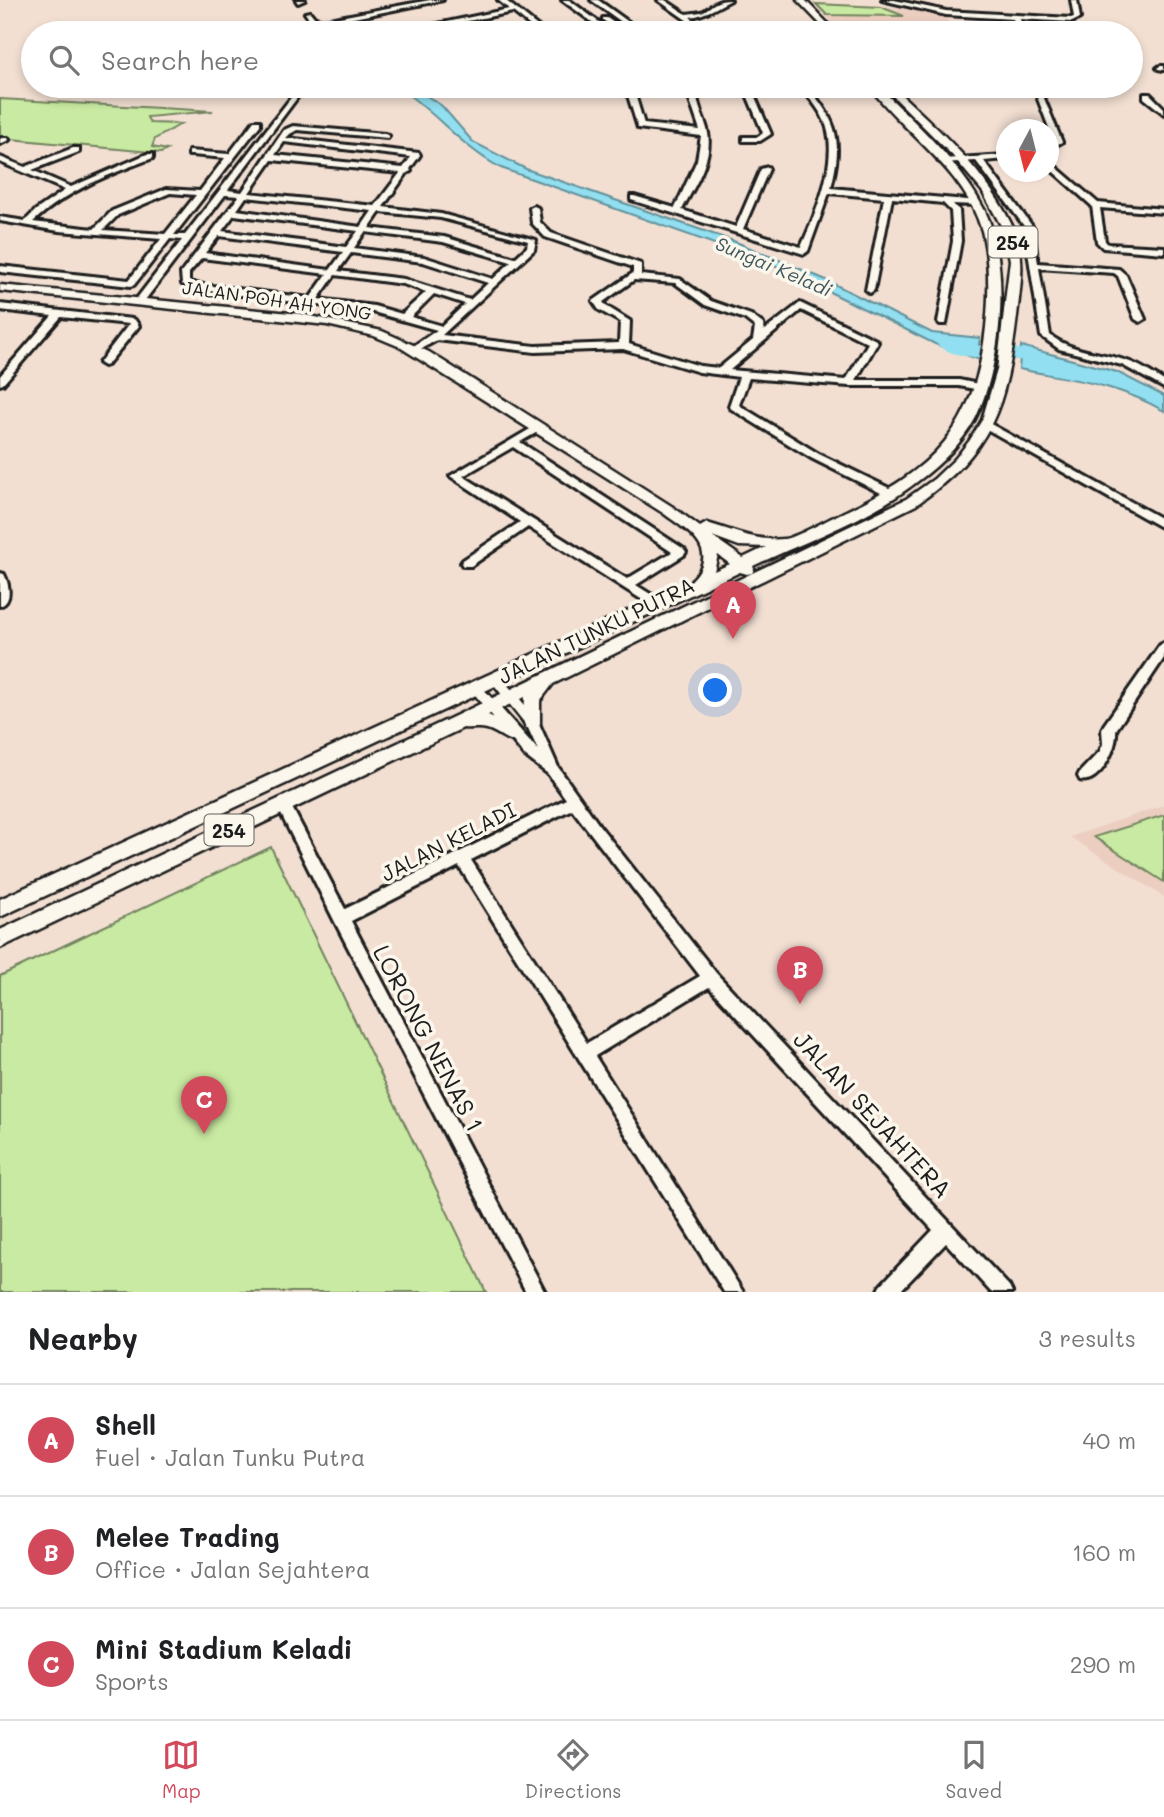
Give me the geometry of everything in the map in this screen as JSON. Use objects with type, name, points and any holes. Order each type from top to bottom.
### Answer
[{"type":"main road","points":[[791,0],[812,21]]},
{"type":"main road","points":[[801,0],[821,21]]},
{"type":"main road","name":"JALAN TUNKU PUTRA","points":[[0,908],[810,533],[891,494],[920,474],[970,418],[986,364],[990,337],[996,277],[994,253],[975,203],[942,161],[884,98]]},
{"type":"main road","name":"JALAN TUNKU PUTRA","points":[[0,939],[764,574],[931,489],[957,466],[987,425],[1006,368],[1017,268],[1015,249],[993,199],[899,98]]},
{"type":"main road","name":"JALAN POH AH YONG","points":[[0,288],[344,326],[378,334],[415,349],[702,531],[764,574]]},
{"type":"main road","points":[[702,531],[754,544],[784,542],[810,533]]},
{"type":"main road","points":[[696,585],[708,574],[712,560],[702,531]]},
{"type":"main road","points":[[532,723],[532,700],[546,681],[557,674]]},
{"type":"main road","points":[[458,722],[489,722],[514,734]]},
{"type":"street","points":[[391,0],[399,8]]},
{"type":"street","points":[[329,21],[440,0]]},
{"type":"street","points":[[501,0],[527,21]]},
{"type":"street","points":[[565,0],[594,21]]},
{"type":"street","points":[[580,0],[609,21]]},
{"type":"street","points":[[594,0],[624,21]]},
{"type":"street","points":[[661,0],[692,21]]},
{"type":"street","points":[[685,16],[705,13],[713,5],[728,0]]},
{"type":"street","points":[[885,0],[947,13],[1074,20],[1077,18],[1074,0]]},
{"type":"street","points":[[459,21],[514,10]]},
{"type":"street","points":[[308,13],[313,20],[318,21]]},
{"type":"street","points":[[1147,96],[1164,112]]},
{"type":"street","points":[[139,302],[294,98]]},
{"type":"street","points":[[631,98],[641,126],[704,133]]},
{"type":"street","points":[[678,210],[700,163],[706,141],[692,98]]},
{"type":"street","points":[[746,139],[760,139],[766,134],[752,98]]},
{"type":"street","points":[[634,198],[804,251],[826,190],[832,133],[824,114],[812,98]]},
{"type":"street","points":[[1040,98],[1049,119]]},
{"type":"street","points":[[0,269],[131,283],[257,123]]},
{"type":"street","points":[[385,136],[306,128],[287,132],[217,233],[185,272],[186,282],[194,286],[374,309],[405,317],[439,333],[535,349],[624,346],[699,369],[721,372],[849,383],[959,383],[980,387]]},
{"type":"street","points":[[282,140],[413,153],[416,158],[312,301]]},
{"type":"street","points":[[24,170],[76,150]]},
{"type":"street","points":[[192,153],[230,156]]},
{"type":"street","points":[[26,224],[43,206],[70,189],[150,156]]},
{"type":"street","points":[[270,157],[407,171]]},
{"type":"street","points":[[942,161],[996,157]]},
{"type":"street","points":[[978,158],[1028,226],[1046,336],[1055,345],[1128,364],[1164,385]]},
{"type":"street","points":[[0,159],[70,189]]},
{"type":"street","points":[[738,231],[765,169]]},
{"type":"street","points":[[1059,172],[1096,205],[1164,211]]},
{"type":"street","points":[[826,190],[975,203]]},
{"type":"street","points":[[96,232],[115,213],[169,191],[201,193]]},
{"type":"street","points":[[222,192],[453,218],[532,240],[531,248],[439,333],[415,349]]},
{"type":"street","points":[[870,290],[889,195]]},
{"type":"street","points":[[943,322],[957,241],[956,210],[945,200]]},
{"type":"street","points":[[1096,205],[1101,242],[1112,249],[1164,250]]},
{"type":"street","points":[[534,208],[537,223],[548,235],[638,266],[656,277]]},
{"type":"street","points":[[232,212],[444,240],[517,261]]},
{"type":"street","points":[[0,219],[96,232],[187,238]]},
{"type":"street","points":[[217,233],[424,260],[494,282]]},
{"type":"street","points":[[200,255],[404,282],[471,303]]},
{"type":"street","points":[[1036,265],[1116,271],[1122,275],[1140,319]]},
{"type":"street","points":[[624,346],[625,321],[602,308],[598,302],[603,295],[639,271],[638,266]]},
{"type":"street","points":[[632,277],[656,277],[677,281],[712,305],[755,320],[760,326],[758,340]]},
{"type":"street","points":[[405,317],[432,291]]},
{"type":"street","points":[[721,372],[800,306],[873,342],[849,383]]},
{"type":"street","points":[[0,307],[132,322],[134,327],[104,363]]},
{"type":"street","points":[[0,382],[58,313]]},
{"type":"street","points":[[745,374],[734,406],[815,456],[891,494]]},
{"type":"street","points":[[987,425],[1164,525]]},
{"type":"street","points":[[537,428],[455,476],[656,603]]},
{"type":"street","points":[[513,442],[680,552],[628,584]]},
{"type":"street","points":[[467,563],[528,522]]},
{"type":"street","points":[[0,577],[4,587],[0,602]]},
{"type":"street","points":[[1084,776],[1105,756],[1112,742],[1109,729],[1164,648]]},
{"type":"street","name":"JALAN SEJAHTERA","points":[[495,678],[532,723],[553,770],[633,882],[710,978],[1003,1292]]},
{"type":"street","name":"JALAN SEJAHTERA","points":[[476,688],[514,734],[553,770]]},
{"type":"street","name":"JALAN KELADI","points":[[341,919],[575,801]]},
{"type":"street","name":"LORONG NENAS 1","points":[[283,804],[536,1292]]},
{"type":"street","points":[[462,858],[734,1292]]},
{"type":"street","points":[[584,1054],[710,978]]},
{"type":"street","points":[[886,1292],[946,1230]]},
{"type":"shaded area","points":[[813,3],[885,6],[946,17],[948,21],[830,21]]},
{"type":"shaded area","points":[[1164,805],[1164,897],[1070,837]]},
{"type":"green space","points":[[816,4],[881,7],[904,16],[827,15]]},
{"type":"green space","points":[[0,99],[213,111],[147,117],[150,123],[181,124],[155,139],[152,147],[167,150],[161,153],[0,138]]},
{"type":"green space","points":[[1164,815],[1164,882],[1094,837]]},
{"type":"green space","points":[[271,847],[486,1292],[0,1292],[0,976]]},
{"type":"water","points":[[413,98],[430,98],[442,106],[473,142],[526,169],[736,242],[824,279],[932,333],[980,338],[977,359],[935,344],[779,267],[501,168],[473,150]]},
{"type":"water","points":[[1021,346],[1117,372],[1164,396],[1164,411],[1111,388],[1019,369]]},
{"type":"waterway","name":"Sungai Keladi","points":[[945,343],[958,348],[1039,358],[1052,363]]},
{"type":"place","name":"Shell","points":[[733,639]]},
{"type":"place","name":"Melee Trading","points":[[800,1004]]},
{"type":"place","name":"Mini Stadium Keladi","points":[[204,1134]]}]
